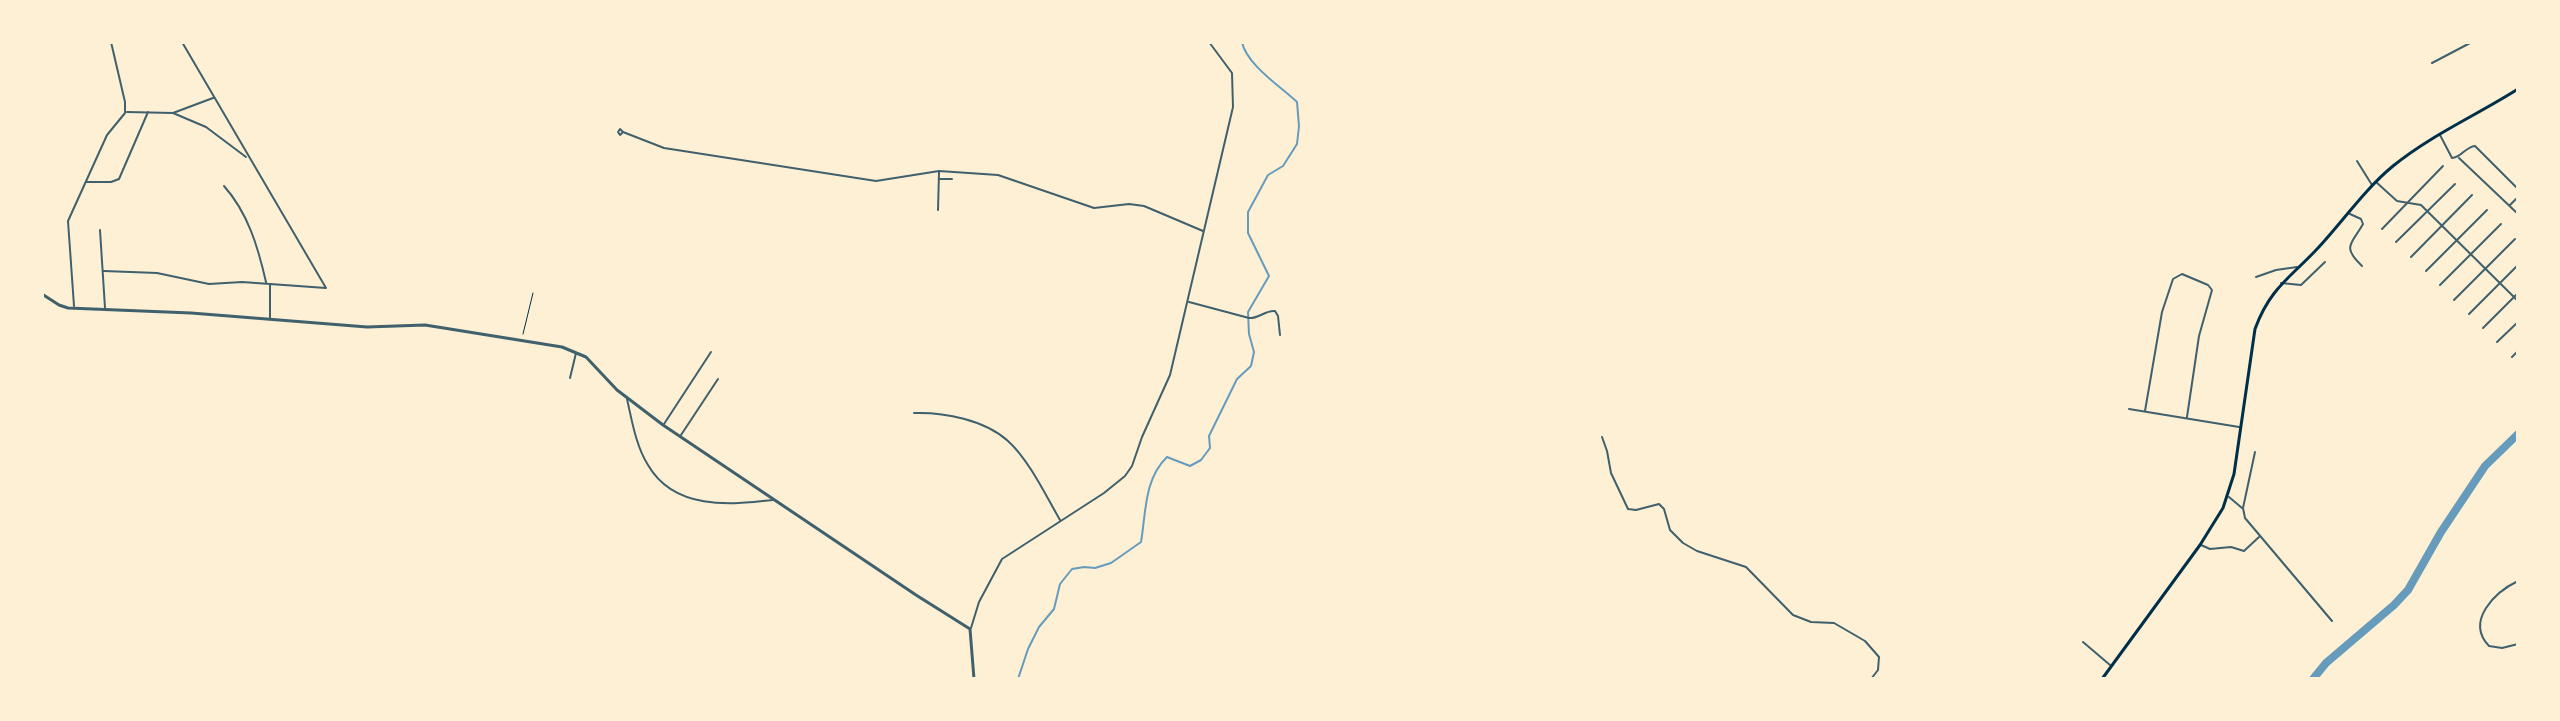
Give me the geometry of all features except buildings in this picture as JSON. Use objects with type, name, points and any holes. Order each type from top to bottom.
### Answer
[{"type":"main road","points":[[2102,679],[2200,545],[2228,496],[2255,329],[2281,283],[2403,158],[2518,89]]},
{"type":"street","points":[[75,308],[68,221],[107,135],[125,113],[111,42]]},
{"type":"street","points":[[104,271],[157,273],[209,284],[268,283],[325,289],[325,283],[182,42]]},
{"type":"street","points":[[974,679],[970,629],[976,608],[999,562],[1104,493],[1130,470],[1170,375],[1234,97],[1230,70],[1209,42]]},
{"type":"street","points":[[2432,63],[2472,42]]},
{"type":"street","points":[[125,113],[173,113],[215,98]]},
{"type":"street","points":[[85,182],[119,179],[148,112]]},
{"type":"street","points":[[173,113],[216,134],[252,163]]},
{"type":"street","points":[[623,132],[664,148],[867,180],[888,181],[939,171],[1009,178],[1094,208],[1129,204],[1144,206],[1204,232]]},
{"type":"street","points":[[2439,134],[2450,156],[2458,157],[2475,146],[2518,189]]},
{"type":"street","points":[[2458,157],[2518,214]]},
{"type":"street","points":[[2357,161],[2375,184],[2396,201],[2417,203],[2427,211],[2518,301]]},
{"type":"street","points":[[2382,229],[2443,166]]},
{"type":"street","points":[[938,210],[939,171]]},
{"type":"street","points":[[939,179],[952,179]]},
{"type":"street","points":[[2396,242],[2455,184]]},
{"type":"street","points":[[224,186],[250,228],[268,283],[270,319]]},
{"type":"street","points":[[2411,257],[2472,195]]},
{"type":"street","points":[[2509,206],[2518,197]]},
{"type":"street","points":[[2426,271],[2487,210]]},
{"type":"street","points":[[2349,213],[2361,219],[2363,224],[2349,249],[2362,266]]},
{"type":"street","points":[[2440,285],[2501,224]]},
{"type":"street","points":[[100,230],[105,308]]},
{"type":"street","points":[[2454,300],[2515,239]]},
{"type":"street","points":[[2281,283],[2301,285],[2325,262]]},
{"type":"street","points":[[2469,314],[2518,265]]},
{"type":"street","points":[[2256,277],[2298,267]]},
{"type":"street","points":[[2145,411],[2162,312],[2175,276],[2182,274],[2208,285],[2212,290],[2199,336],[2187,417]]},
{"type":"street","points":[[2483,328],[2518,293]]},
{"type":"street","points":[[42,294],[59,305],[75,308],[374,327],[425,325],[577,352],[586,357],[626,398],[663,425],[970,629]]},
{"type":"street","points":[[1188,302],[1255,319],[1275,311],[1280,335]]},
{"type":"street","points":[[2497,342],[2518,322]]},
{"type":"street","points":[[2512,357],[2518,351]]},
{"type":"street","points":[[570,378],[577,352]]},
{"type":"street","points":[[663,425],[711,352]]},
{"type":"street","points":[[680,436],[718,379]]},
{"type":"street","points":[[626,398],[646,462],[661,483],[676,494],[701,502],[776,500]]},
{"type":"street","points":[[2129,409],[2240,427]]},
{"type":"street","points":[[914,413],[936,413],[959,419],[986,428],[1007,440],[1036,479],[1061,521]]},
{"type":"street","points":[[1602,437],[1611,473],[1628,509],[1659,504],[1664,509],[1670,530],[1683,543],[1697,551],[1746,567],[1793,615],[1811,622],[1834,623],[1865,641],[1879,657],[1878,670],[1871,679]]},
{"type":"street","points":[[2255,452],[2243,508],[2247,522],[2332,621]]},
{"type":"street","points":[[2228,496],[2243,508]]},
{"type":"street","points":[[2200,545],[2210,549],[2229,547],[2244,551],[2260,536]]},
{"type":"street","points":[[2518,581],[2493,598],[2481,622],[2483,637],[2489,646],[2502,648],[2518,644]]},
{"type":"street","points":[[2083,642],[2111,666]]},
{"type":"path","points":[[521,341],[533,293]]},
{"type":"waterway","points":[[1018,679],[1039,627],[1054,609],[1060,584],[1072,569],[1095,568],[1111,563],[1141,542],[1147,497],[1159,466],[1167,457],[1190,466],[1201,460],[1210,448],[1209,436],[1237,379],[1251,366],[1254,352],[1248,312],[1269,276],[1248,233],[1248,212],[1268,175],[1283,166],[1297,144],[1299,126],[1297,102],[1257,67],[1242,42]]},
{"type":"waterway","points":[[2313,679],[2326,663],[2408,590],[2441,532],[2485,466],[2518,434]]}]
